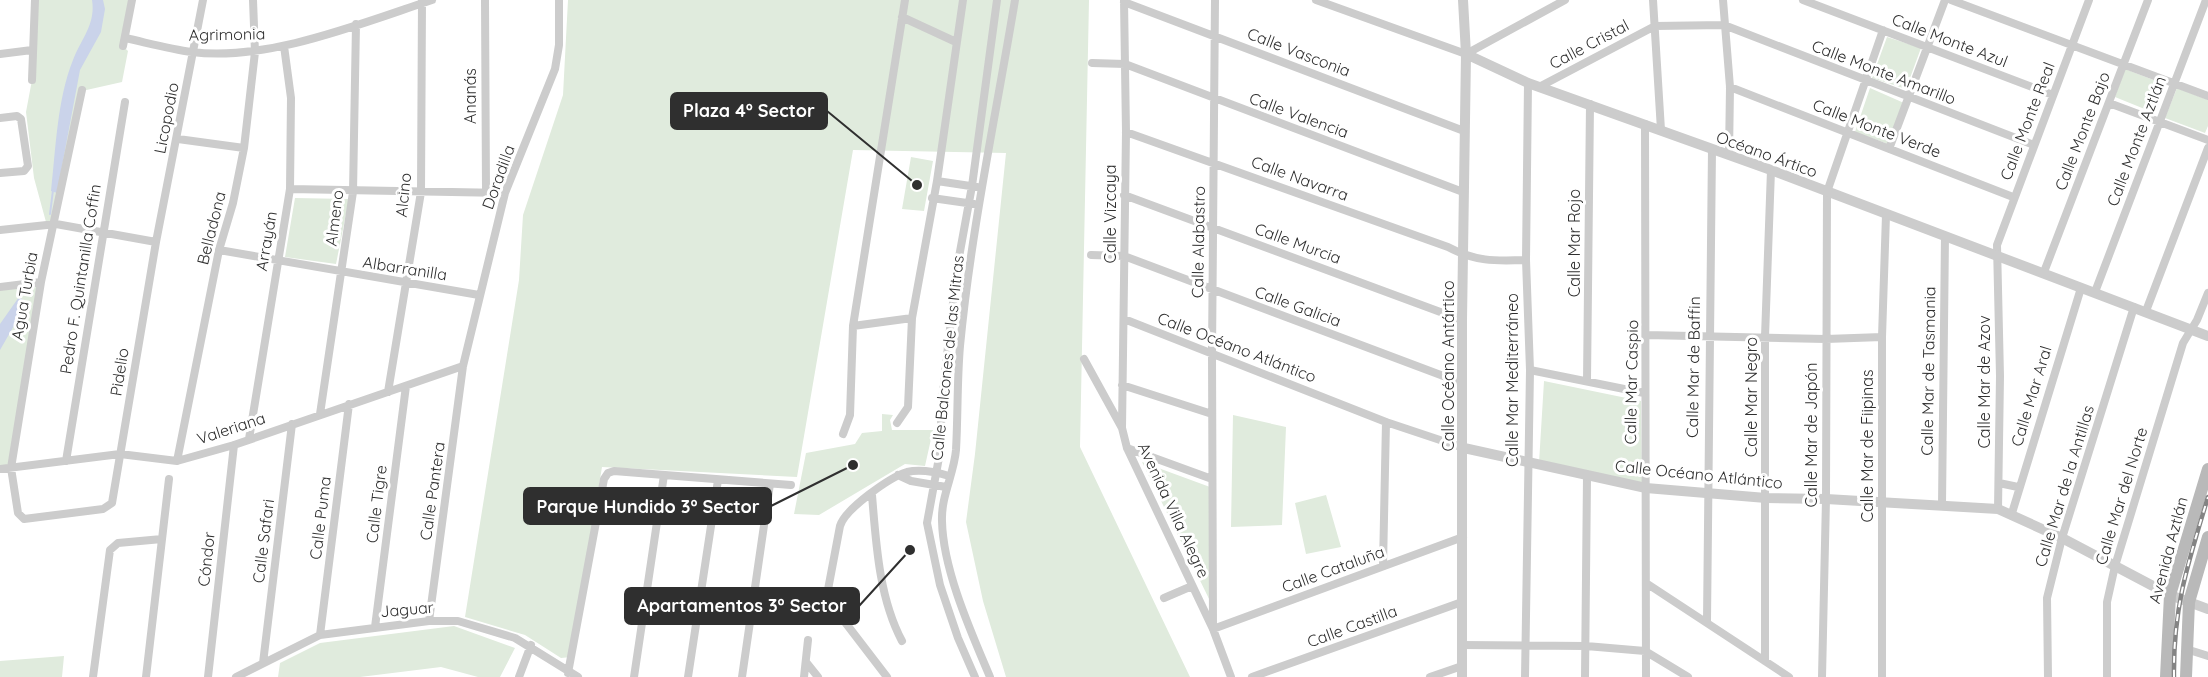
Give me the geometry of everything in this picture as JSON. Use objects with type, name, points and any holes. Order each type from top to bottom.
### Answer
[{"type":"main road","name":"Avenida Aztlán","points":[[2166,677],[2170,595],[2208,469]]},
{"type":"main road","name":"Avenida Aztlán","points":[[2186,677],[2188,602],[2208,537]]},
{"type":"street","points":[[32,80],[35,0]]},
{"type":"street","name":"Agrimonia","points":[[132,0],[124,42],[194,52],[255,52],[284,46],[432,0]]},
{"type":"street","name":"Licopodio","points":[[156,242],[203,0]]},
{"type":"street","name":"Belladona","points":[[177,461],[219,250],[233,203],[244,148],[255,52],[254,0]]},
{"type":"street","name":"Ananás","points":[[485,0],[486,191]]},
{"type":"street","name":"Doradilla","points":[[463,366],[505,193],[555,69],[559,45],[559,0]]},
{"type":"street","points":[[843,434],[850,415],[853,326],[905,0]]},
{"type":"street","points":[[897,423],[908,407],[912,318],[936,181],[963,0]]},
{"type":"street","name":"Calle Balcones de las Mitras","points":[[975,677],[958,639],[930,548],[927,523],[940,452],[942,399],[957,268],[972,186],[997,0]]},
{"type":"street","name":"Calle Balcones de las Mitras","points":[[990,677],[963,611],[943,537],[942,509],[955,455],[960,345],[970,271],[1015,0]]},
{"type":"street","name":"Calle Alabastro","points":[[1213,629],[1212,290],[1216,100],[1215,0]]},
{"type":"street","name":"Océano Ártico","points":[[1316,0],[1466,54],[1534,85],[1772,170],[2208,336]]},
{"type":"street","name":"Calle Océano Antártico","points":[[1462,671],[1464,448],[1462,320],[1466,54],[1463,0]]},
{"type":"street","points":[[1466,54],[1565,0]]},
{"type":"street","points":[[1653,0],[1661,130]]},
{"type":"street","points":[[1723,0],[1730,87],[1730,155]]},
{"type":"street","name":"Calle Monte Azul","points":[[1803,0],[2054,96]]},
{"type":"street","points":[[1889,149],[1945,0]]},
{"type":"street","points":[[1951,0],[2208,96]]},
{"type":"street","name":"Calle Monte Real","points":[[1996,255],[1999,235],[2089,0]]},
{"type":"street","name":"Calle Monte Bajo","points":[[2044,272],[2148,0]]},
{"type":"street","name":"Calle Monte Aztlán","points":[[2095,292],[2206,0]]},
{"type":"street","name":"Calle Vasconia","points":[[1124,1],[1464,131]]},
{"type":"street","name":"Calle Vizcaya","points":[[1122,428],[1126,132],[1124,1]]},
{"type":"street","name":"Alcino","points":[[388,392],[421,192],[422,2]]},
{"type":"street","points":[[902,17],[956,42]]},
{"type":"street","name":"Almeno","points":[[320,414],[353,192],[356,24]]},
{"type":"street","name":"Calle Cristal","points":[[1534,85],[1655,26],[1724,25]]},
{"type":"street","name":"Calle Monte Amarillo","points":[[1724,25],[2034,146]]},
{"type":"street","name":"Calle Mar de Japón","points":[[1822,677],[1826,499],[1827,192],[1883,30]]},
{"type":"street","name":"Arrayán","points":[[249,439],[290,189],[291,98],[284,46]]},
{"type":"street","points":[[0,54],[32,50]]},
{"type":"street","name":"Calle Valencia","points":[[1092,63],[1125,64],[1463,192]]},
{"type":"street","name":"Calle Mar Mediterráneo","points":[[1525,677],[1530,370],[1526,260],[1534,85]]},
{"type":"street","name":"Calle Monte Verde","points":[[1730,87],[2013,197]]},
{"type":"street","name":"Agua Turbia","points":[[20,516],[11,468],[41,282],[49,241],[56,224],[82,90]]},
{"type":"street","name":"Pedro F. Quintanilla Coffin","points":[[66,460],[125,102]]},
{"type":"street","points":[[2109,103],[2208,140]]},
{"type":"street","name":"Calle Mar Rojo","points":[[1587,381],[1590,104]]},
{"type":"street","points":[[0,118],[20,116],[27,168],[0,173]]},
{"type":"street","name":"Calle Mar Caspio","points":[[1646,124],[1647,335],[1644,393],[1646,677]]},
{"type":"street","name":"Calle Navarra","points":[[1126,132],[1448,247],[1463,255],[1482,261],[1526,260]]},
{"type":"street","points":[[177,139],[244,148]]},
{"type":"street","points":[[2146,311],[2208,148]]},
{"type":"street","name":"Calle Mar de Baffin","points":[[1707,621],[1712,149]]},
{"type":"street","name":"Calle Mar Negro","points":[[1766,661],[1766,337],[1772,170]]},
{"type":"street","points":[[936,181],[983,189]]},
{"type":"street","points":[[290,189],[353,192],[486,191],[505,193]]},
{"type":"street","name":"Calle Murcia","points":[[1124,195],[1462,320]]},
{"type":"street","points":[[933,198],[980,205]]},
{"type":"street","name":"Calle Mar de Fiipinas","points":[[1882,677],[1882,337],[1886,215]]},
{"type":"street","points":[[0,230],[56,224],[156,242]]},
{"type":"street","name":"Calle Mar de Tasmania","points":[[1942,505],[1945,236]]},
{"type":"street","name":"Pidelio","points":[[20,516],[30,519],[103,510],[110,506],[156,242]]},
{"type":"street","name":"Albarranilla","points":[[219,250],[479,295]]},
{"type":"street","name":"Calle Galicia","points":[[1090,255],[1124,256],[1462,383]]},
{"type":"street","name":"Calle Mar de Azov","points":[[1996,255],[1998,509]]},
{"type":"street","points":[[957,268],[970,271]]},
{"type":"street","points":[[0,287],[41,282]]},
{"type":"street","name":"Calle Mar Aral","points":[[2012,513],[2018,487],[2081,288]]},
{"type":"street","name":"Calle Mar del Norte","points":[[2107,677],[2107,602],[2115,566],[2183,343],[2208,292]]},
{"type":"street","name":"Calle Mar de la Antillas","points":[[2048,677],[2047,598],[2062,538],[2134,307]]},
{"type":"street","points":[[853,326],[912,318]]},
{"type":"street","name":"Calle Océano Atlántico","points":[[1124,319],[1386,422],[1464,448],[1528,461],[1587,477],[1646,488],[1707,494],[1998,509],[2012,513],[2170,595],[2208,609]]},
{"type":"street","points":[[1647,335],[1826,339],[1882,337]]},
{"type":"street","name":"Avenida Villa Alegre","points":[[1084,359],[1122,428],[1127,448],[1213,629],[1231,677]]},
{"type":"street","name":"Valeriana","points":[[0,470],[120,454],[177,461],[234,445],[463,366]]},
{"type":"street","name":"Calle Pantera","points":[[429,621],[463,366]]},
{"type":"street","points":[[1530,370],[1644,393]]},
{"type":"street","points":[[1122,385],[1212,414]]},
{"type":"street","name":"Calle Tigre","points":[[375,627],[406,386]]},
{"type":"street","name":"Calle Puma","points":[[320,635],[349,404]]},
{"type":"street","points":[[1383,566],[1386,422]]},
{"type":"street","name":"Calle Safari","points":[[263,663],[292,424]]},
{"type":"street","name":"Cóndor","points":[[208,677],[234,445]]},
{"type":"street","points":[[1127,448],[1212,479]]},
{"type":"street","points":[[940,452],[955,455]]},
{"type":"street","points":[[563,673],[604,479],[608,473],[614,471],[791,485]]},
{"type":"street","points":[[823,616],[828,600],[842,519],[851,508],[898,475],[909,471],[935,472],[949,476]]},
{"type":"street","points":[[634,677],[664,475]]},
{"type":"street","points":[[898,475],[911,481],[946,487]]},
{"type":"street","points":[[1585,677],[1587,477]]},
{"type":"street","points":[[146,677],[169,479]]},
{"type":"street","points":[[688,677],[718,480]]},
{"type":"street","points":[[1999,483],[2018,487]]},
{"type":"street","points":[[742,677],[770,484]]},
{"type":"street","points":[[872,495],[877,548],[891,620],[902,641]]},
{"type":"street","name":"Calle Cataluña","points":[[1213,629],[1462,537]]},
{"type":"street","points":[[93,677],[112,547],[118,543],[162,539]]},
{"type":"street","points":[[1646,584],[1707,621],[1789,677]]},
{"type":"street","points":[[1164,598],[1192,586]]},
{"type":"street","points":[[828,600],[887,677]]},
{"type":"street","name":"Calle Castilla","points":[[1252,677],[1462,602]]},
{"type":"street","name":"Jaguar","points":[[236,677],[320,635],[429,621],[458,621],[478,625],[531,645],[563,673],[578,677]]},
{"type":"street","points":[[804,677],[808,640]]},
{"type":"street","points":[[519,677],[531,645]]},
{"type":"street","points":[[1462,645],[1586,646],[1645,651],[1688,677]]},
{"type":"street","points":[[2186,649],[2208,656]]},
{"type":"street","points":[[807,662],[818,677]]},
{"type":"street","points":[[1430,677],[1462,671]]},
{"type":"green space","points":[[35,0],[131,0],[123,46],[128,51],[122,82],[82,91],[56,224],[46,222],[34,178],[26,112],[32,80]]},
{"type":"green space","points":[[568,0],[1089,0],[1080,447],[1190,677],[1006,677],[983,601],[966,522],[1006,153],[853,150],[797,477],[602,467],[571,657],[561,658],[525,635],[465,617],[519,280],[523,215],[563,95]]},
{"type":"green space","points":[[1887,37],[1921,48],[1906,89],[1872,78]]},
{"type":"green space","points":[[2125,69],[2164,84],[2152,112],[2115,97]]},
{"type":"green space","points":[[1870,88],[1904,103],[1888,144],[1855,132]]},
{"type":"green space","points":[[2177,88],[2208,100],[2208,126],[2205,133],[2165,118]]},
{"type":"green space","points":[[911,157],[933,161],[924,211],[902,209]]},
{"type":"green space","points":[[295,198],[349,199],[336,264],[285,257]]},
{"type":"green space","points":[[41,282],[11,468],[0,469],[0,287]]},
{"type":"green space","points":[[1544,381],[1641,401],[1642,483],[1539,463]]},
{"type":"green space","points":[[882,414],[893,415],[890,420],[892,430],[933,430],[925,466],[905,464],[819,515],[794,514],[806,453],[855,444],[862,433],[882,431]]},
{"type":"green space","points":[[1233,415],[1286,427],[1282,525],[1231,527]]},
{"type":"green space","points":[[1142,462],[1210,487],[1212,605]]},
{"type":"green space","points":[[1326,495],[1341,547],[1306,554],[1295,503]]},
{"type":"green space","points":[[454,626],[515,648],[500,677],[478,677],[441,667],[360,677],[278,677],[280,663],[320,643]]},
{"type":"green space","points":[[64,656],[62,677],[0,677],[0,661]]},
{"type":"water","points":[[92,0],[103,0],[105,9],[101,32],[80,70],[57,193],[51,191],[60,108],[73,60],[90,24]]},
{"type":"water","points":[[19,297],[27,303],[0,350],[0,324]]},
{"type":"waterway","points":[[50,214],[53,190]]},
{"type":"railway","points":[[2174,677],[2179,607],[2188,564],[2208,497]]},
{"type":"place","name":"Plaza 4° Sector","points":[[917,185]]},
{"type":"place","name":"Parque Hundido 3° Sector","points":[[853,465]]},
{"type":"place","name":"Apartamentos 3° Sector","points":[[910,550]]}]
